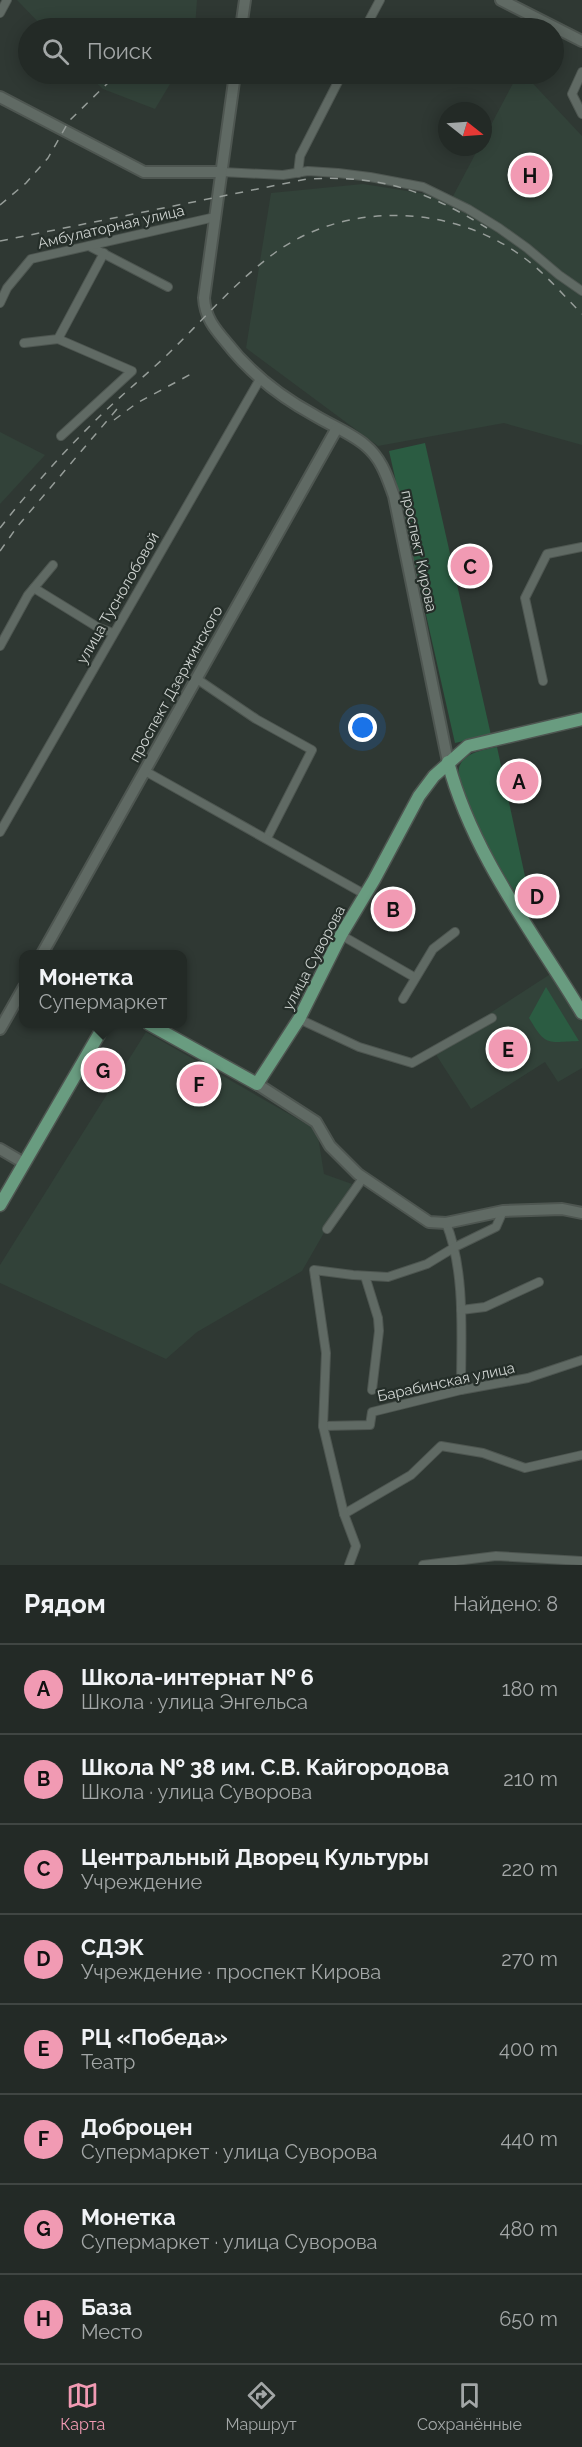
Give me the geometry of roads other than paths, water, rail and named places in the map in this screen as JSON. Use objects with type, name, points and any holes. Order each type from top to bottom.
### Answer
[{"type":"main road","name":"улица Суворова","points":[[257,1084],[299,1019],[341,935],[366,895],[419,796],[434,776],[468,746],[582,719]]},
{"type":"main road","name":"проспект Кирова","points":[[448,762],[457,796],[473,835],[582,1013]]},
{"type":"main road","points":[[0,1205],[102,1028]]},
{"type":"main road","points":[[157,1028],[257,1084]]},
{"type":"street","points":[[0,13],[7,0]]},
{"type":"street","points":[[242,18],[245,0]]},
{"type":"street","points":[[370,18],[380,0]]},
{"type":"street","points":[[501,0],[537,18]]},
{"type":"street","points":[[564,32],[582,41]]},
{"type":"street","points":[[582,72],[572,94],[582,114]]},
{"type":"street","name":"проспект Кирова","points":[[234,84],[204,309],[212,325],[241,362],[260,379],[289,400],[364,444],[381,461],[394,496],[448,762]]},
{"type":"street","points":[[298,173],[300,156],[337,84]]},
{"type":"street","points":[[0,97],[144,172],[283,175],[308,171],[369,177],[423,188],[468,209],[499,228],[582,291]]},
{"type":"street","name":"Амбулаторная улица","points":[[0,303],[7,288],[31,259],[215,217]]},
{"type":"street","points":[[89,246],[168,287]]},
{"type":"street","points":[[58,339],[104,253]]},
{"type":"street","points":[[24,343],[58,339],[132,371],[61,436]]},
{"type":"street","name":"улица Туснолобовой","points":[[0,832],[260,379]]},
{"type":"street","name":"проспект Дзержинского","points":[[44,950],[337,429]]},
{"type":"street","points":[[543,681],[525,598],[547,554],[582,547]]},
{"type":"street","points":[[0,646],[28,595],[52,565]]},
{"type":"street","points":[[34,588],[99,628],[113,633]]},
{"type":"street","points":[[197,679],[256,719],[312,750],[267,838]]},
{"type":"street","points":[[145,771],[366,895]]},
{"type":"street","points":[[403,999],[414,977],[433,949],[455,932]]},
{"type":"street","points":[[341,935],[414,977]]},
{"type":"street","points":[[0,1029],[19,996]]},
{"type":"street","points":[[299,1019],[359,1047],[412,1062],[492,1018]]},
{"type":"street","points":[[257,1084],[316,1122],[336,1152],[363,1178],[421,1219],[437,1224],[503,1211],[562,1209],[582,1213]]},
{"type":"street","points":[[0,1149],[24,1163]]},
{"type":"street","points":[[327,1229],[363,1178]]},
{"type":"street","points":[[349,1565],[356,1546],[344,1514],[323,1426],[326,1353],[314,1269],[365,1276],[388,1276],[427,1264],[496,1227],[503,1211]]},
{"type":"street","points":[[446,1223],[455,1247],[461,1310],[461,1390]]},
{"type":"street","points":[[365,1276],[378,1317],[372,1390]]},
{"type":"street","points":[[461,1310],[485,1307],[539,1282]]},
{"type":"street","name":"Барабинская улица","points":[[323,1426],[370,1425],[372,1412],[461,1390],[528,1378],[582,1360]]},
{"type":"street","points":[[344,1514],[411,1475],[441,1446],[483,1453],[525,1468],[582,1455]]},
{"type":"street","points":[[423,1565],[496,1556],[582,1561]]},
{"type":"railway","points":[[0,205],[26,183],[48,158],[69,121],[107,84]]},
{"type":"railway","points":[[0,241],[307,179],[333,178],[380,183],[401,188],[443,204],[487,228]]},
{"type":"railway","points":[[0,528],[37,483],[90,426],[167,355],[247,275],[276,252],[305,235],[336,224],[368,217],[401,216],[433,219],[465,227],[495,240],[523,257],[582,314]]},
{"type":"railway","points":[[114,420],[137,403],[193,373]]},
{"type":"railway","points":[[0,551],[17,527],[117,409]]},
{"type":"place","name":"База","points":[[530,175]]},
{"type":"place","name":"Центральный Дворец Культуры","points":[[470,566]]},
{"type":"place","name":"Школа-интернат № 6","points":[[519,781]]},
{"type":"place","name":"СДЭК","points":[[537,896]]},
{"type":"place","name":"Школа № 38 им. С.В. Кайгородова","points":[[393,909]]},
{"type":"place","name":"РЦ «Победа»","points":[[508,1049]]},
{"type":"place","name":"Монетка","points":[[103,1070]]},
{"type":"place","name":"Доброцен","points":[[199,1084]]}]
